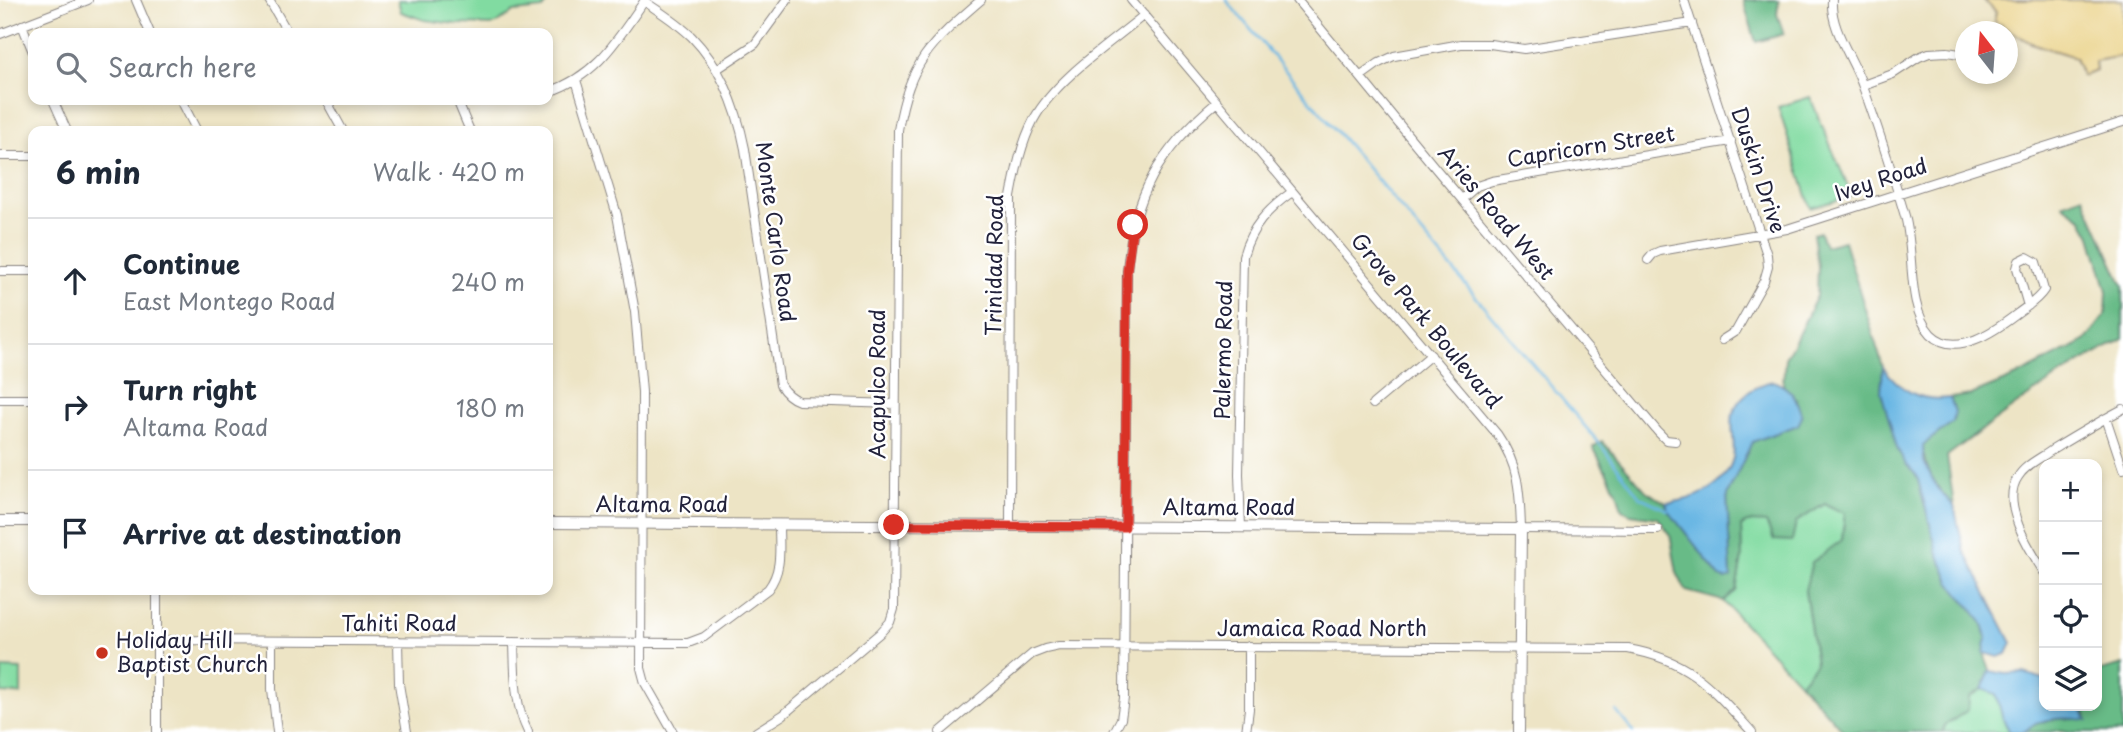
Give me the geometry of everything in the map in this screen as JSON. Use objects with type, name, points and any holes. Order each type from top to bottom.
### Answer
[{"type":"street","points":[[0,34],[88,0]]},
{"type":"street","points":[[136,0],[148,28]]},
{"type":"street","points":[[269,0],[285,28]]},
{"type":"street","points":[[553,90],[576,80],[606,55],[644,0]]},
{"type":"street","name":"Monte Carlo Road","points":[[644,0],[692,37],[717,69],[730,95],[741,127],[780,385],[791,398],[799,401],[895,404]]},
{"type":"street","points":[[717,69],[755,44],[787,0]]},
{"type":"street","name":"Acapulco Road","points":[[756,732],[783,715],[880,633],[890,622],[894,609],[898,130],[902,109],[916,69],[930,47],[981,0]]},
{"type":"street","name":"Grove Park Boulevard","points":[[1131,0],[1506,447],[1519,483],[1519,732]]},
{"type":"street","name":"Aries Road West","points":[[1297,0],[1658,432],[1666,440],[1675,441]]},
{"type":"street","name":"Duskin Drive","points":[[1684,0],[1767,255],[1768,267],[1764,281],[1736,331],[1722,340]]},
{"type":"street","points":[[1832,0],[1835,21],[1863,86],[1898,193],[1909,233],[1916,302],[1924,325],[1937,340],[1945,344],[1975,339],[1996,330],[2028,306],[2043,293],[2044,286],[2036,262],[2027,257],[2019,261],[2017,268],[2028,306]]},
{"type":"street","name":"Trinidad Road","points":[[1010,526],[1012,197],[1019,156],[1035,118],[1061,83],[1144,15]]},
{"type":"street","points":[[1361,76],[1394,56],[1461,44],[1483,43],[1524,49],[1692,23]]},
{"type":"street","points":[[22,25],[28,40]]},
{"type":"street","points":[[1863,86],[1893,75],[1924,54],[1939,51],[1955,53]]},
{"type":"street","points":[[576,80],[617,215],[635,312],[642,392],[641,668],[645,683],[673,732]]},
{"type":"street","points":[[1114,732],[1121,719],[1124,704],[1127,271],[1133,225],[1154,172],[1166,154],[1192,122],[1217,102]]},
{"type":"street","points":[[55,105],[65,126]]},
{"type":"street","points":[[184,105],[194,126]]},
{"type":"street","points":[[329,105],[339,126]]},
{"type":"street","points":[[459,105],[468,126]]},
{"type":"street","name":"Ivey Road","points":[[1648,260],[1660,251],[1787,229],[2123,122]]},
{"type":"street","name":"Capricorn Street","points":[[1462,199],[1477,186],[1492,181],[1731,141]]},
{"type":"street","points":[[0,156],[28,156]]},
{"type":"street","name":"Palermo Road","points":[[1241,528],[1239,474],[1244,257],[1261,219],[1292,192]]},
{"type":"street","points":[[0,271],[28,271]]},
{"type":"street","points":[[1373,404],[1431,355]]},
{"type":"street","points":[[0,399],[28,399]]},
{"type":"street","points":[[2039,564],[2027,544],[2014,512],[2011,498],[2018,475],[2028,466],[2123,409]]},
{"type":"street","points":[[2106,418],[2123,469]]},
{"type":"street","points":[[0,521],[28,521]]},
{"type":"street","name":"Altama Road","points":[[553,523],[1658,530]]},
{"type":"street","name":"Tahiti Road","points":[[157,640],[696,642],[768,589],[775,580],[779,570],[779,524]]},
{"type":"street","points":[[157,595],[157,732]]},
{"type":"street","points":[[272,641],[272,689],[277,732]]},
{"type":"street","points":[[398,641],[399,684],[407,732]]},
{"type":"street","points":[[514,642],[515,687],[528,732]]},
{"type":"street","name":"Jamaica Road North","points":[[940,732],[1032,654],[1059,646],[1628,649],[1667,658],[1701,678],[1752,732]]},
{"type":"street","points":[[1247,732],[1249,646]]},
{"type":"green space","points":[[398,0],[550,0],[543,9],[514,12],[494,25],[424,20],[401,12]]},
{"type":"green space","points":[[1743,0],[1779,0],[1777,14],[1784,34],[1756,42]]},
{"type":"green space","points":[[1810,97],[1852,196],[1811,208],[1778,107]]},
{"type":"green space","points":[[2083,196],[2123,286],[2123,339],[2054,379],[1947,456],[1954,506],[1932,478],[1923,445],[1953,422],[1955,412],[1950,398],[1971,395],[2017,376],[2085,341],[2106,314],[2107,291],[2091,236],[2081,218],[2063,205]]},
{"type":"green space","points":[[1820,232],[1825,246],[1844,241],[1883,367],[1881,392],[1905,463],[1917,476],[1937,551],[1950,582],[1982,622],[1987,637],[1984,653],[1990,671],[1982,689],[1969,697],[1968,710],[1946,725],[1942,732],[1844,732],[1800,683],[1816,663],[1805,590],[1812,562],[1842,540],[1845,513],[1825,504],[1796,522],[1792,541],[1774,540],[1766,523],[1749,522],[1741,526],[1742,557],[1736,591],[1723,601],[1686,591],[1677,573],[1670,534],[1658,518],[1630,514],[1622,509],[1617,492],[1593,447],[1602,441],[1646,491],[1666,503],[1668,510],[1720,577],[1731,577],[1727,495],[1752,442],[1798,425],[1797,400],[1783,385],[1785,358],[1817,296],[1818,266],[1813,234]]},
{"type":"green space","points":[[1825,504],[1845,513],[1842,540],[1805,590],[1816,663],[1800,683],[1723,601],[1736,591],[1742,557],[1741,526],[1749,522],[1796,522]]},
{"type":"green space","points":[[2123,665],[2123,732],[2024,732],[2037,723],[2087,719],[2084,711],[2102,711],[2102,671]]},
{"type":"green space","points":[[2,668],[21,669],[21,694],[1,693]]},
{"type":"green space","points":[[1982,689],[1996,694],[2010,732],[1942,732],[1946,725],[1967,710],[1969,697]]},
{"type":"sand","points":[[1983,0],[2123,0],[2123,56],[2095,61],[2096,71],[2082,76],[2075,57],[2031,43],[2018,35],[2018,21],[1994,21],[1996,12]]},
{"type":"water","points":[[1883,367],[1897,383],[1912,393],[1929,398],[1950,398],[1955,412],[1953,422],[1923,445],[1924,462],[1937,488],[1954,506],[1964,550],[2012,643],[2007,654],[1999,657],[1984,653],[1987,637],[1982,622],[1950,582],[1937,551],[1917,476],[1905,463],[1897,448],[1881,392]]},
{"type":"water","points":[[1773,381],[1793,395],[1802,417],[1798,425],[1752,442],[1727,495],[1731,577],[1725,579],[1720,577],[1668,510],[1666,503],[1697,496],[1723,478],[1733,458],[1732,419],[1735,408],[1748,392]]},
{"type":"water","points":[[1990,671],[2024,673],[2039,678],[2039,711],[2082,711],[2088,720],[2046,720],[2024,732],[2010,732],[1996,694],[1982,689]]},
{"type":"waterway","points":[[1226,0],[1599,443],[1640,497],[1668,510]]},
{"type":"waterway","points":[[1616,711],[1633,732]]},
{"type":"place","name":"Holiday Hill Baptist Church","points":[[102,653]]},
{"type":"route","points":[[894,525],[1125,527],[1127,271],[1133,225]]}]
